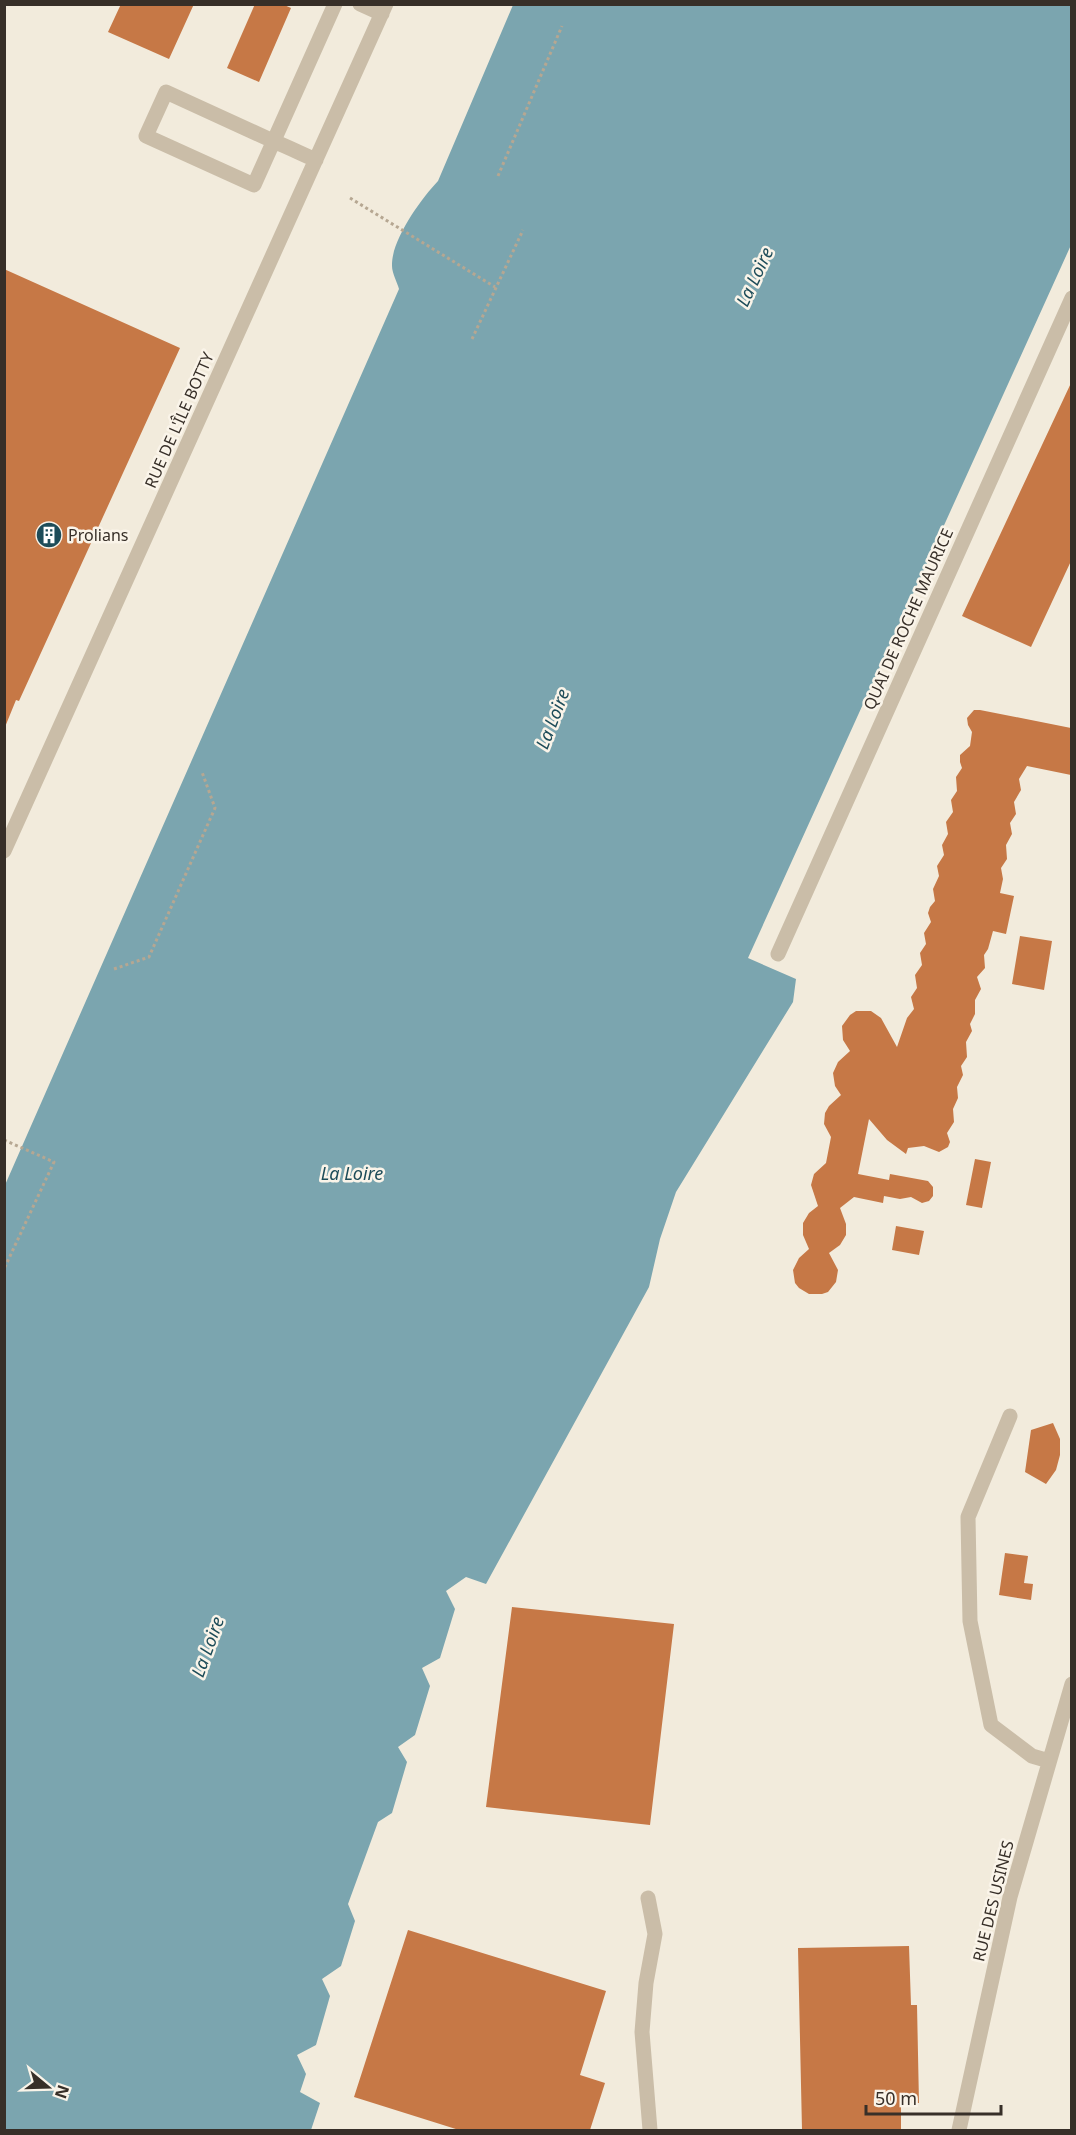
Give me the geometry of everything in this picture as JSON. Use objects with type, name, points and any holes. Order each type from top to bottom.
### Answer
[{"type":"street","points":[[316,160],[273,141],[166,92],[146,136],[254,185],[273,141],[335,4]]},
{"type":"street","points":[[360,4],[384,9]]},
{"type":"street","name":"RUE DE L'ÎLE BOTTY","points":[[4,851],[384,9]]},
{"type":"street","name":"QUAI DE ROCHE MAURICE","points":[[778,954],[1071,298]]},
{"type":"street","points":[[1010,1416],[968,1517],[970,1621],[991,1725],[1032,1756],[1049,1761]]},
{"type":"street","name":"RUE DES USINES","points":[[959,2130],[1010,1897],[1071,1684]]},
{"type":"street","points":[[648,1899],[655,1934],[646,1983],[642,2032],[650,2130]]},
{"type":"path","points":[[498,176],[562,26]]},
{"type":"path","points":[[350,198],[495,287]]},
{"type":"path","points":[[472,339],[523,230]]},
{"type":"path","points":[[114,969],[149,957],[215,808],[202,772]]},
{"type":"path","points":[[4,1140],[54,1162],[4,1269]]},
{"type":"water","name":"La Loire","points":[[513,5],[1071,5],[1071,245],[748,958],[796,979],[793,1002],[676,1192],[660,1239],[649,1287],[486,1584],[466,1577],[446,1591],[455,1609],[440,1658],[422,1668],[430,1686],[415,1735],[398,1747],[407,1762],[392,1813],[378,1822],[348,1904],[355,1921],[341,1966],[322,1979],[330,1996],[316,2045],[297,2055],[306,2074],[300,2092],[320,2103],[311,2130],[5,2130],[5,1185],[399,289],[392,266],[396,244],[416,209],[438,181]]},
{"type":"building","points":[[121,4],[194,4],[169,59],[108,32]]},
{"type":"building","points":[[255,4],[282,4],[291,8],[259,82],[227,68]]},
{"type":"building","name":"Prolians","points":[[4,269],[180,348],[19,701],[16,700],[5,727]]},
{"type":"building","points":[[1071,383],[1071,561],[1031,647],[962,616]]},
{"type":"building","points":[[974,710],[1071,728],[1071,775],[1027,766],[1019,779],[1021,790],[1014,802],[1016,814],[1010,823],[1012,834],[1006,845],[1007,859],[1001,868],[1003,879],[1000,893],[1014,896],[1006,934],[993,931],[984,955],[985,968],[977,977],[981,989],[975,1000],[975,1014],[970,1024],[972,1031],[966,1042],[967,1057],[961,1066],[963,1075],[957,1087],[958,1098],[953,1109],[954,1122],[947,1133],[950,1142],[948,1147],[939,1152],[924,1146],[908,1148],[906,1154],[887,1140],[869,1119],[858,1174],[889,1180],[890,1174],[928,1181],[933,1187],[933,1196],[929,1201],[922,1203],[911,1197],[900,1199],[884,1196],[883,1203],[854,1197],[840,1208],[846,1224],[846,1235],[840,1245],[829,1253],[838,1270],[836,1282],[828,1292],[809,1294],[795,1283],[793,1270],[799,1258],[809,1249],[803,1235],[803,1223],[809,1213],[818,1206],[811,1185],[814,1174],[826,1163],[831,1137],[824,1124],[825,1113],[841,1095],[835,1086],[833,1073],[838,1062],[850,1051],[843,1040],[842,1026],[856,1011],[871,1011],[881,1018],[897,1047],[907,1018],[914,1009],[911,997],[917,988],[915,975],[922,965],[920,953],[926,944],[924,933],[931,922],[928,913],[935,901],[933,889],[939,876],[937,866],[944,855],[942,845],[948,834],[946,822],[953,812],[951,800],[957,791],[956,777],[962,768],[960,755],[970,746],[972,732],[967,718]]},
{"type":"building","points":[[1020,936],[1052,941],[1044,990],[1012,984]]},
{"type":"building","points":[[975,1159],[991,1162],[982,1208],[966,1205]]},
{"type":"building","points":[[896,1226],[924,1231],[919,1255],[892,1250]]},
{"type":"building","points":[[1053,1423],[1060,1439],[1060,1455],[1056,1470],[1046,1484],[1025,1472],[1031,1430]]},
{"type":"building","points":[[1005,1553],[1028,1556],[1024,1583],[1033,1584],[1031,1600],[999,1595]]},
{"type":"building","points":[[512,1607],[674,1624],[650,1825],[486,1807]]},
{"type":"building","points":[[408,1930],[606,1991],[580,2075],[605,2083],[590,2130],[459,2130],[354,2097]]},
{"type":"building","points":[[909,1946],[911,2005],[917,2005],[919,2103],[901,2103],[901,2130],[802,2130],[798,1948]]},
{"type":"place","name":"Prolians","points":[[49,535]]}]
